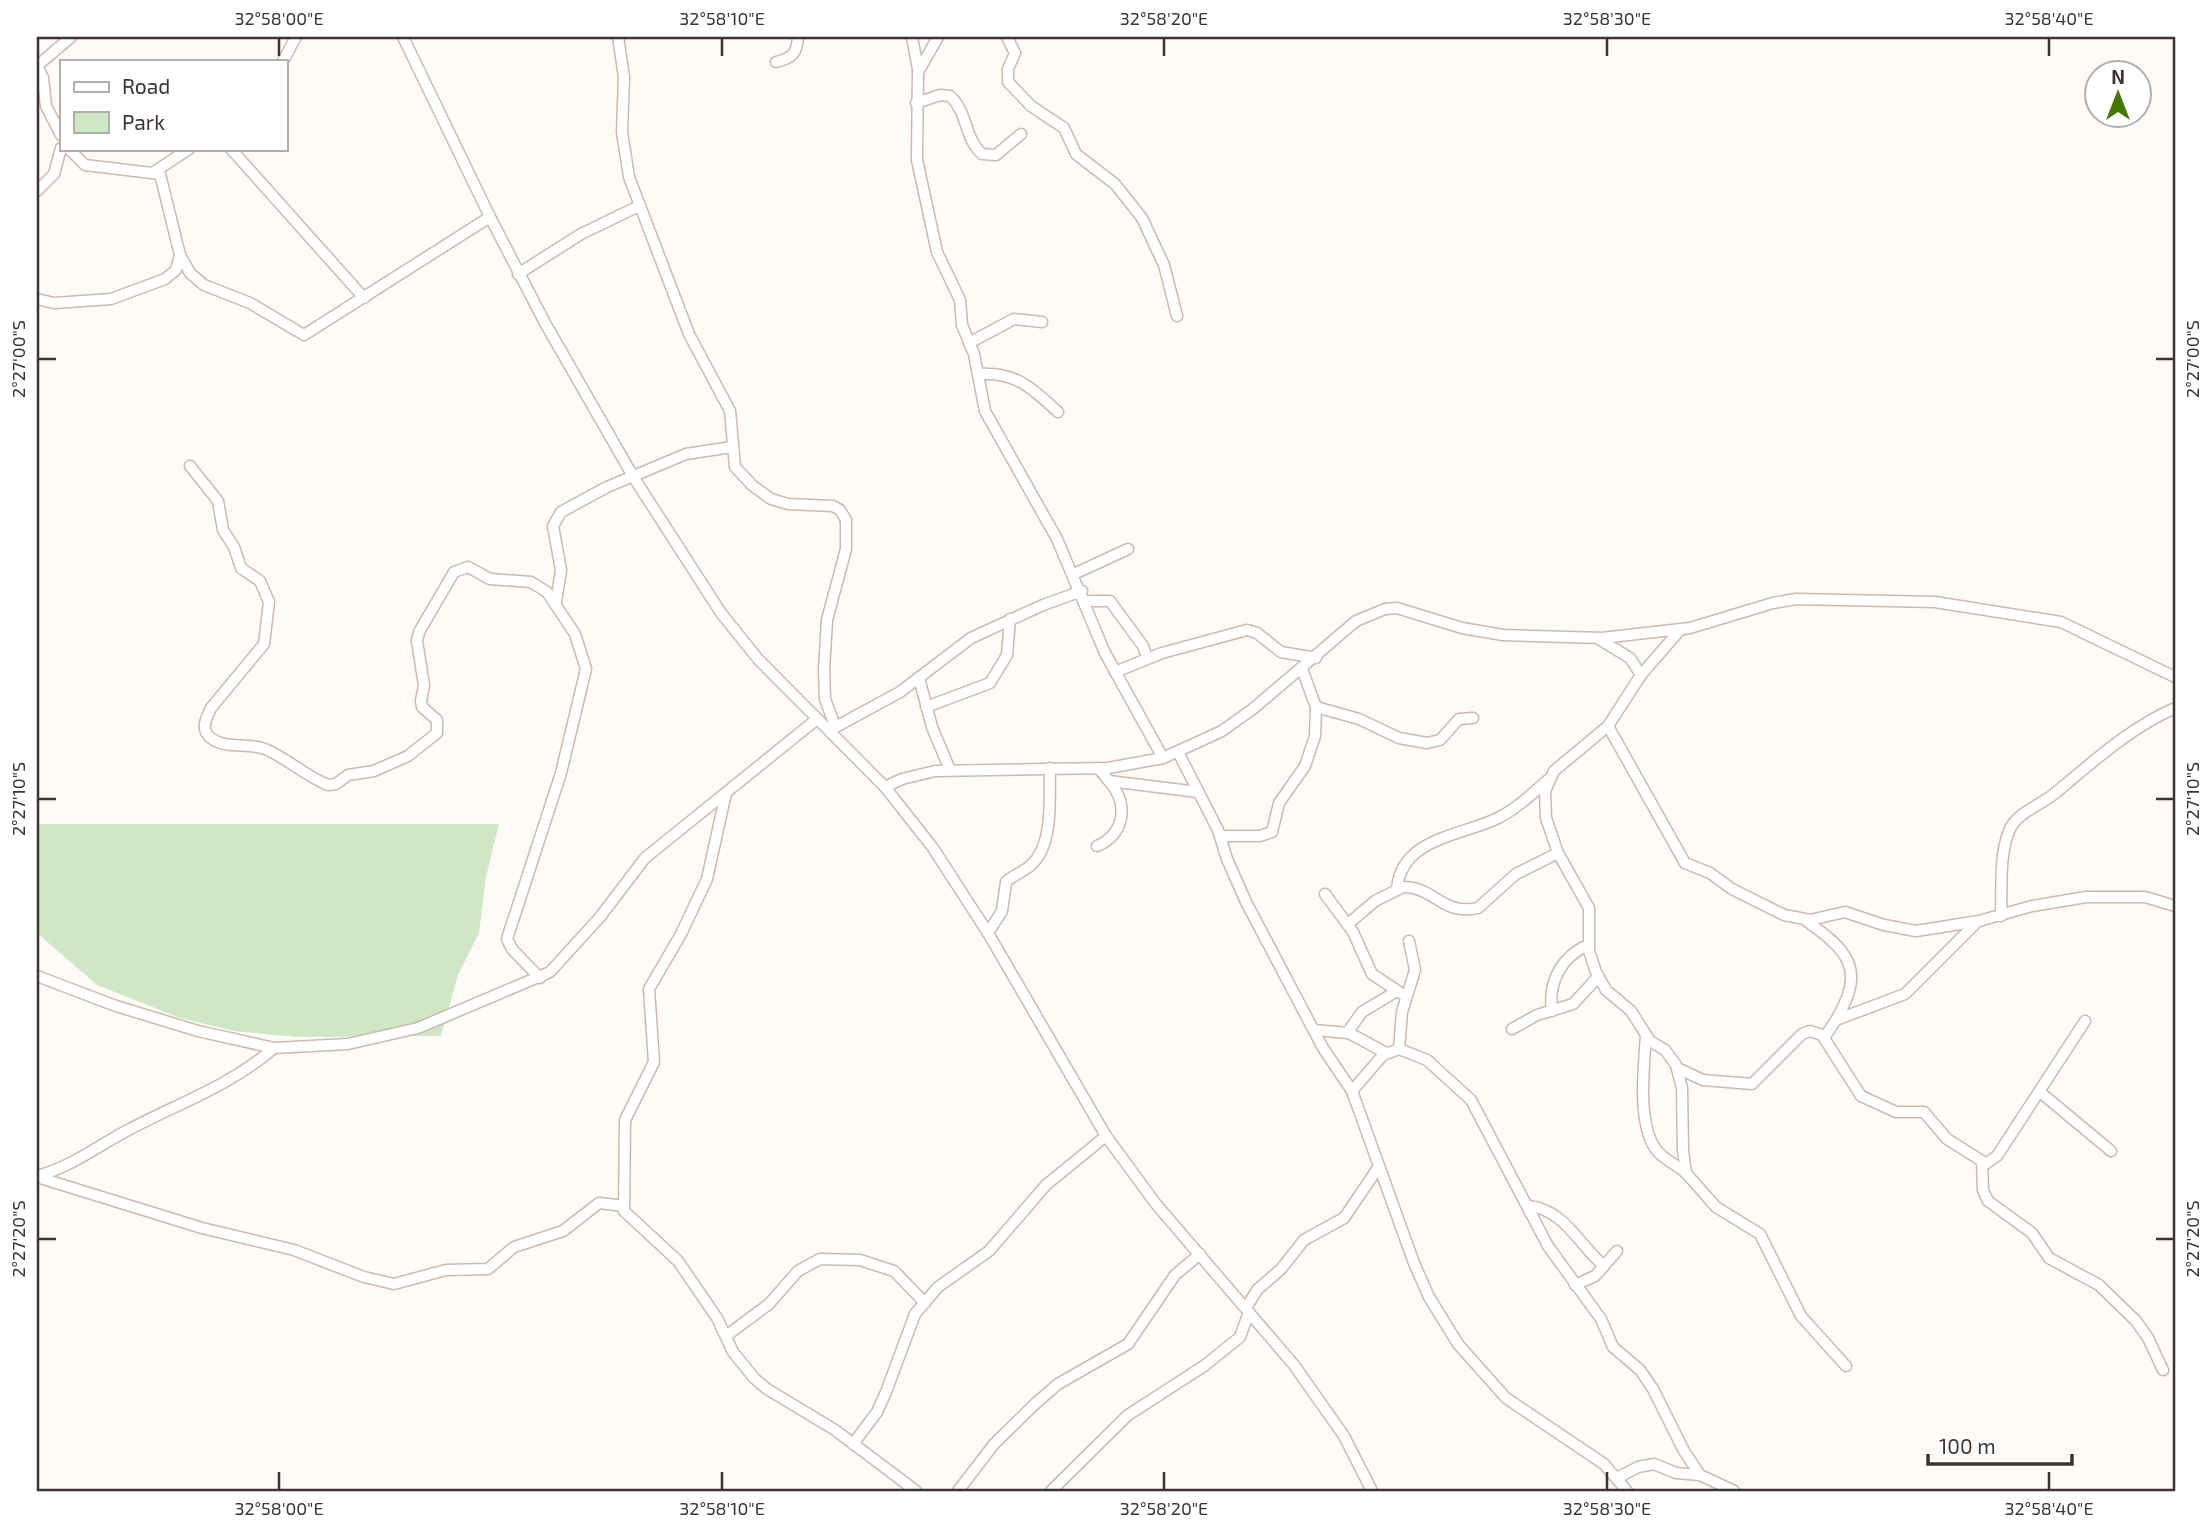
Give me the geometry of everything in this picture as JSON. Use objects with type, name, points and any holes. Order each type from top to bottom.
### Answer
[{"type":"street","points":[[60,133],[46,106],[43,78],[37,66],[71,37]]},
{"type":"street","points":[[284,60],[296,42],[296,37]]},
{"type":"street","points":[[403,37],[518,274],[634,478],[721,613],[758,659],[817,719],[832,729],[885,787],[933,848],[988,933],[1106,1136],[1156,1204],[1248,1310],[1318,1398],[1344,1436],[1372,1491]]},
{"type":"street","points":[[618,37],[624,77],[622,132],[629,177],[689,334],[730,411],[735,467],[761,493],[788,504],[833,506],[840,510],[846,520],[846,549],[827,620],[825,699],[832,729]]},
{"type":"street","points":[[776,62],[793,56],[797,51],[798,37]]},
{"type":"street","points":[[912,37],[918,72],[916,160],[937,252],[958,294],[962,325],[978,374],[985,411],[1074,574],[1115,672],[1163,758]]},
{"type":"street","points":[[918,72],[938,37]]},
{"type":"street","points":[[1007,37],[1015,53],[1008,69],[1008,82],[1031,106],[1064,128],[1076,154],[1115,184],[1142,218],[1164,265],[1177,316]]},
{"type":"street","points":[[916,103],[940,95],[950,96],[963,115],[970,139],[982,154],[996,155],[1021,134]]},
{"type":"street","points":[[37,191],[54,174],[60,150]]},
{"type":"street","points":[[70,150],[85,165],[154,172],[162,179],[180,256],[190,273],[204,285],[250,303],[303,335],[489,217]]},
{"type":"street","points":[[154,172],[187,150]]},
{"type":"street","points":[[232,150],[364,298]]},
{"type":"street","points":[[518,274],[581,234],[639,206]]},
{"type":"street","points":[[37,299],[54,303],[111,299],[165,279],[176,270],[180,256]]},
{"type":"street","points":[[969,342],[1014,319],[1042,322]]},
{"type":"street","points":[[978,374],[999,373],[1014,377],[1058,412]]},
{"type":"street","points":[[556,602],[561,570],[553,535],[555,519],[585,498],[686,454],[732,447]]},
{"type":"street","points":[[190,466],[218,501],[223,530],[234,547],[241,568],[260,582],[269,602],[264,644],[211,708],[205,718],[205,730],[218,741],[265,749],[328,785],[336,785],[348,775],[374,771],[408,756],[437,733],[437,720],[422,707],[424,685],[417,642],[422,622],[454,572],[472,568],[490,579],[531,582],[547,592],[556,602],[582,652],[585,682],[561,773],[507,939],[540,978]]},
{"type":"street","points":[[1074,574],[1129,549]]},
{"type":"street","points":[[547,592],[558,585]]},
{"type":"street","points":[[832,729],[919,678],[957,647],[1010,619],[1084,596],[1110,601],[1143,646],[1147,658]]},
{"type":"street","points":[[885,787],[918,774],[950,770],[1098,768],[1163,758],[1222,731],[1316,658],[1356,621],[1385,608],[1398,608],[1462,628],[1503,635],[1596,638],[1681,630],[1773,603],[1796,599],[1935,602],[2061,622],[2175,677]]},
{"type":"street","points":[[926,707],[990,683],[1007,655],[1010,619]]},
{"type":"street","points":[[1115,672],[1147,658],[1215,636],[1247,630],[1257,633],[1281,652],[1316,658]]},
{"type":"street","points":[[1397,889],[1401,869],[1416,852],[1497,818],[1548,780],[1560,763],[1590,743],[1608,726],[1641,675],[1681,630]]},
{"type":"street","points":[[1596,638],[1630,659],[1641,675]]},
{"type":"street","points":[[1221,836],[1260,836],[1274,830],[1279,803],[1312,752],[1316,707],[1302,668]]},
{"type":"street","points":[[919,678],[926,707],[950,770]]},
{"type":"street","points":[[1316,707],[1359,719],[1399,738],[1427,743],[1440,740],[1460,719],[1473,718]]},
{"type":"street","points":[[2001,916],[2005,851],[2014,822],[2052,795],[2113,744],[2149,720],[2175,708]]},
{"type":"street","points":[[37,976],[116,1006],[198,1031],[274,1048],[384,1038],[418,1028],[540,978],[558,965],[645,858],[817,719]]},
{"type":"street","points":[[1608,726],[1685,863],[1710,873],[1777,912],[1805,920],[1834,940],[1850,968],[1852,982],[1849,997],[1824,1038]]},
{"type":"street","points":[[1178,752],[1221,836],[1235,880],[1314,1030],[1352,1091],[1378,1168],[1429,1297],[1458,1344],[1506,1398],[1579,1446],[1617,1478],[1627,1491]]},
{"type":"street","points":[[988,933],[1002,911],[1006,882],[1036,861],[1040,851],[1049,812],[1050,768]]},
{"type":"street","points":[[1097,846],[1114,837],[1121,825],[1118,796],[1098,768]]},
{"type":"street","points":[[1548,780],[1545,791],[1546,818],[1558,853],[1589,908],[1588,945],[1598,977],[1606,990],[1631,1011],[1646,1035],[1671,1055],[1677,1068],[1682,1088],[1686,1173]]},
{"type":"street","points":[[1109,781],[1198,792]]},
{"type":"street","points":[[726,793],[707,879],[681,934],[649,989],[654,1062],[625,1120],[624,1206],[631,1220],[649,1232],[678,1261],[745,1368],[767,1389],[835,1430],[916,1491]]},
{"type":"street","points":[[1348,923],[1375,901],[1397,889],[1419,890],[1447,908],[1478,908],[1517,874],[1558,853]]},
{"type":"street","points":[[1325,894],[1348,923],[1373,974],[1401,994]]},
{"type":"street","points":[[1805,920],[1844,912],[1884,925],[1916,931],[1979,921],[2032,906],[2086,897],[2145,897],[2175,906]]},
{"type":"street","points":[[1836,1020],[1905,994],[1979,921]]},
{"type":"street","points":[[1399,1049],[1401,994],[1415,970],[1409,941]]},
{"type":"street","points":[[1552,1011],[1551,993],[1559,969],[1588,945]]},
{"type":"street","points":[[1512,1030],[1537,1014],[1552,1011],[1581,998],[1598,977]]},
{"type":"street","points":[[1347,1033],[1362,1012],[1401,994]]},
{"type":"street","points":[[1984,1165],[1997,1156],[2085,1021]]},
{"type":"street","points":[[1314,1030],[1347,1033],[1386,1053]]},
{"type":"street","points":[[1677,1068],[1703,1080],[1752,1084],[1802,1034],[1810,1031],[1824,1038],[1861,1096],[1896,1112],[1924,1112],[1947,1139],[1978,1157],[1984,1165],[1983,1190],[1988,1201],[2032,1233],[2049,1258],[2099,1284],[2148,1338],[2163,1370]]},
{"type":"street","points":[[1646,1035],[1644,1099],[1648,1134],[1660,1154],[1686,1173],[1716,1207],[1760,1234],[1801,1316],[1846,1366]]},
{"type":"street","points":[[37,1177],[66,1166],[129,1130],[224,1085],[274,1048]]},
{"type":"street","points":[[1352,1091],[1386,1053],[1399,1049],[1427,1059],[1471,1100],[1493,1147],[1529,1206],[1548,1246],[1601,1319],[1616,1351],[1640,1370],[1653,1389],[1684,1451],[1700,1475],[1711,1487],[1734,1491]]},
{"type":"street","points":[[2040,1092],[2111,1151]]},
{"type":"street","points":[[853,1444],[877,1412],[894,1372],[909,1322],[938,1287],[989,1251],[1019,1221],[1046,1185],[1106,1136]]},
{"type":"street","points":[[1051,1491],[1128,1415],[1236,1342],[1243,1334],[1248,1310],[1257,1290],[1281,1269],[1304,1240],[1344,1218],[1378,1168]]},
{"type":"street","points":[[37,1177],[202,1228],[294,1250],[364,1277],[394,1284],[446,1270],[488,1269],[514,1247],[563,1231],[599,1203],[624,1206]]},
{"type":"street","points":[[1529,1206],[1551,1212],[1564,1221],[1604,1266]]},
{"type":"street","points":[[1575,1285],[1595,1276],[1617,1251]]},
{"type":"street","points":[[958,1491],[994,1444],[1036,1402],[1058,1384],[1128,1344],[1175,1275],[1199,1254]]},
{"type":"street","points":[[726,1336],[769,1304],[798,1271],[820,1259],[860,1260],[894,1271],[925,1303]]},
{"type":"street","points":[[1617,1478],[1649,1464],[1679,1473],[1700,1475]]},
{"type":"green space","points":[[37,824],[499,824],[486,877],[479,933],[458,975],[441,1036],[297,1037],[234,1031],[180,1018],[97,985],[37,933]]}]
